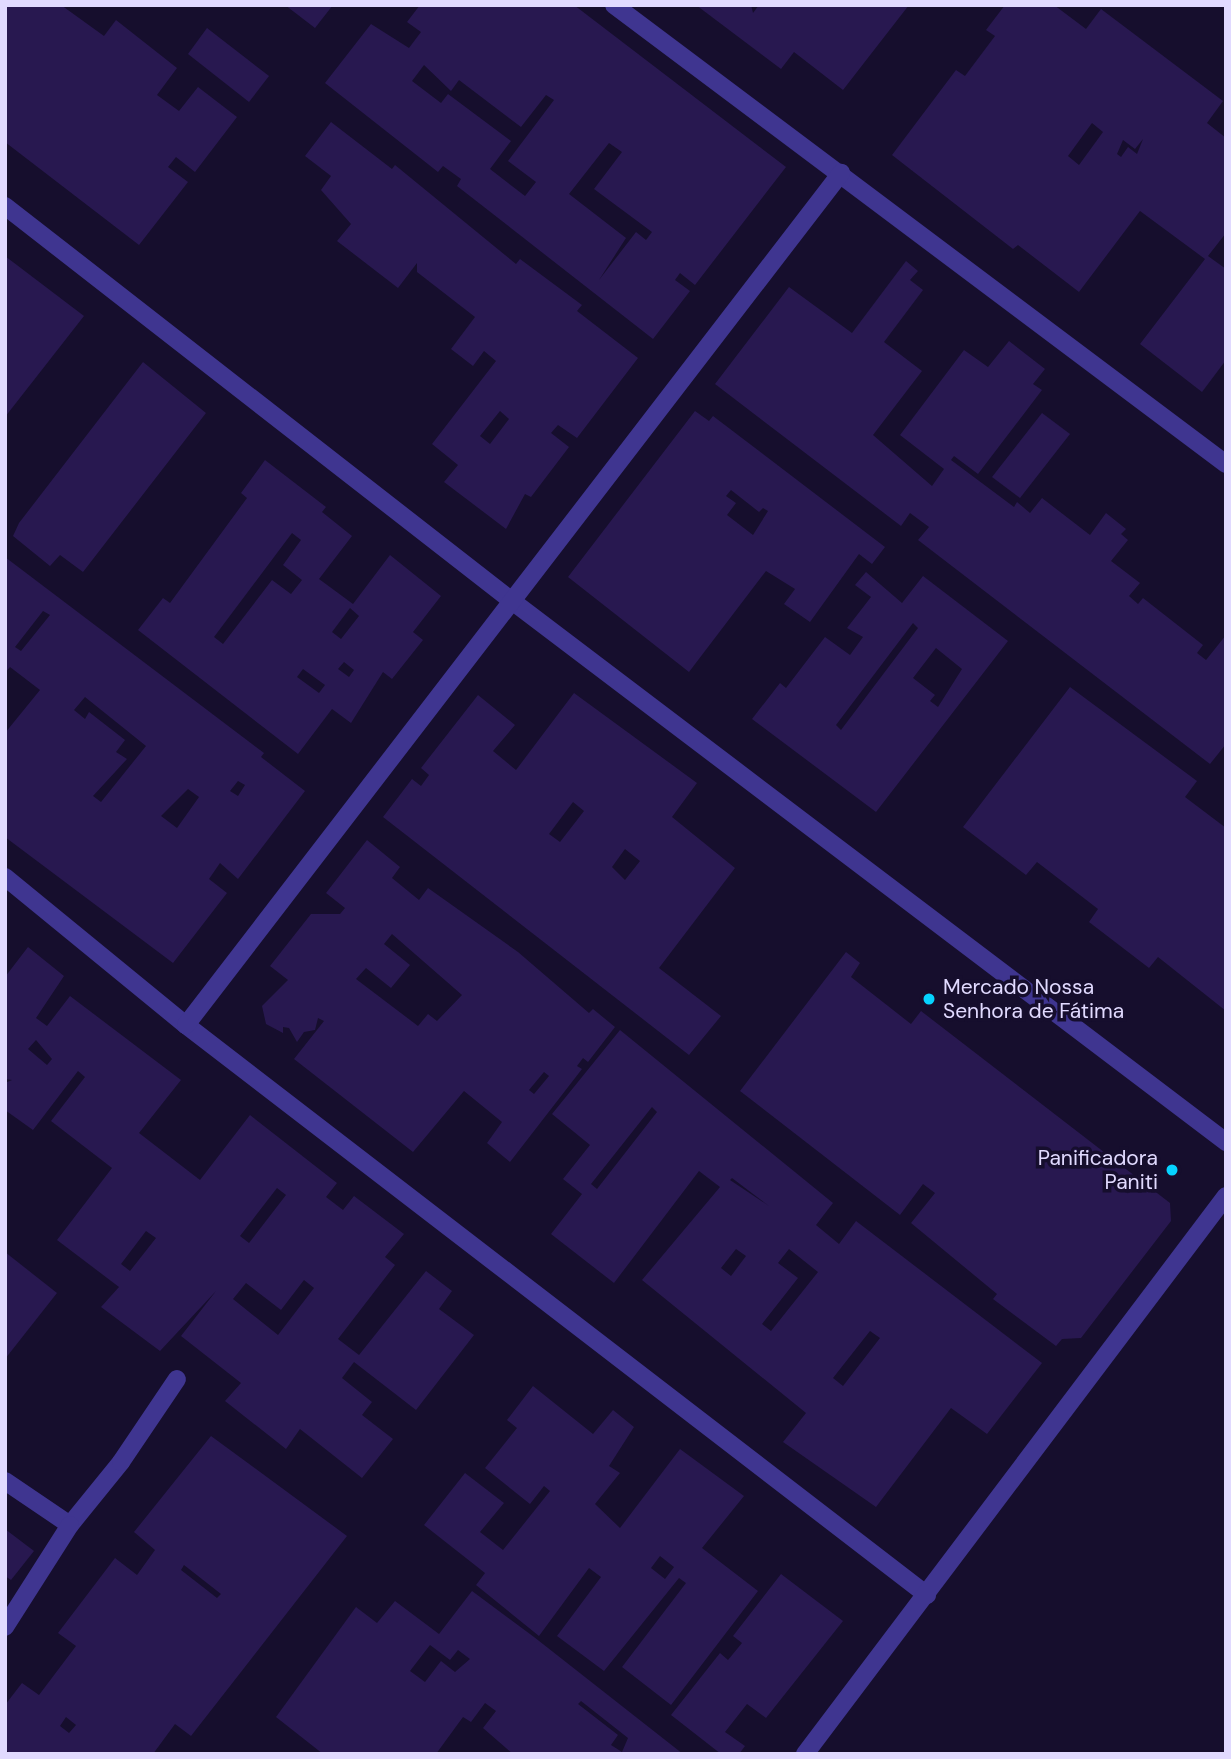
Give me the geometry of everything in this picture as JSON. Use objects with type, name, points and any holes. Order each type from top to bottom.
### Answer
[{"type":"street","points":[[614,5],[1226,464]]},
{"type":"street","points":[[186,1025],[841,173]]},
{"type":"street","points":[[5,206],[512,601],[1226,1142]]},
{"type":"street","points":[[5,877],[186,1025],[927,1595]]},
{"type":"street","points":[[805,1754],[1226,1196]]},
{"type":"street","points":[[5,1627],[70,1525],[121,1462],[177,1379]]},
{"type":"street","points":[[5,1481],[70,1525]]},
{"type":"building","points":[[5,5],[61,5],[104,36],[116,20],[177,68],[157,95],[179,111],[198,87],[237,117],[195,172],[176,157],[168,167],[188,182],[139,245],[5,142]]},
{"type":"building","points":[[285,5],[333,5],[315,28]]},
{"type":"building","points":[[420,5],[574,5],[786,167],[695,285],[680,273],[675,280],[690,291],[653,339],[457,186],[461,179],[443,166],[438,172],[325,83],[371,24],[409,48],[421,32],[407,22]],"holes":[[[424,65],[451,91],[459,80],[521,127],[546,95],[554,100],[508,161],[536,182],[525,196],[490,169],[511,141],[448,94],[441,103],[412,81]],[[609,143],[622,152],[594,189],[652,232],[646,240],[636,232],[599,280],[626,238],[569,194]]]},
{"type":"building","points":[[696,5],[751,5],[753,13],[759,5],[909,5],[843,90],[794,52],[781,69]]},
{"type":"building","points":[[1005,5],[1054,5],[1086,29],[1101,9],[1223,101],[1207,123],[1226,138],[1226,233],[1208,256],[1226,269],[1226,360],[1202,392],[1140,344],[1205,259],[1140,211],[1079,292],[1018,245],[1013,249],[892,155],[956,70],[965,76],[995,36],[986,30]],"holes":[[[1092,123],[1103,132],[1079,165],[1068,156]],[[1143,139],[1137,154],[1128,147],[1121,157],[1117,154],[1123,140],[1135,149]]]},
{"type":"building","points":[[207,28],[269,76],[249,102],[188,54]]},
{"type":"building","points":[[331,122],[392,169],[395,165],[516,264],[520,259],[582,305],[577,311],[638,358],[577,438],[558,425],[551,433],[569,447],[531,497],[525,494],[506,529],[444,482],[458,465],[432,444],[496,361],[484,351],[473,366],[451,349],[475,317],[417,272],[417,263],[398,288],[337,241],[351,224],[321,190],[331,176],[305,156]],"holes":[[[500,411],[509,419],[490,444],[480,436]]]},
{"type":"building","points":[[5,256],[84,316],[5,417]]},
{"type":"building","points":[[906,261],[918,271],[910,280],[923,290],[884,342],[922,371],[873,435],[932,486],[944,469],[900,435],[964,350],[988,367],[1009,341],[1045,369],[1033,384],[1042,390],[978,474],[954,456],[951,460],[1014,507],[1017,502],[1030,513],[1042,498],[1090,535],[1106,513],[1126,529],[1121,534],[1128,540],[1111,561],[1140,583],[1129,596],[1138,604],[1143,598],[1203,645],[1197,653],[1206,660],[1226,635],[1226,744],[1210,764],[918,540],[929,527],[910,513],[901,526],[715,384],[789,287],[852,333]]},
{"type":"building","points":[[143,362],[206,413],[83,572],[60,555],[50,566],[13,536],[19,523]]},
{"type":"building","points":[[695,411],[709,421],[713,416],[885,547],[872,564],[859,554],[810,622],[784,604],[795,589],[766,571],[689,672],[568,577]],"holes":[[[731,490],[759,512],[763,508],[768,511],[753,535],[727,515],[736,503],[726,496]]]},
{"type":"building","points":[[1042,413],[1070,434],[1020,498],[992,477]]},
{"type":"building","points":[[265,460],[326,507],[322,512],[352,536],[319,579],[353,604],[390,555],[441,596],[413,632],[423,640],[392,679],[383,672],[351,723],[332,709],[298,754],[138,630],[163,598],[170,603],[247,498],[241,493]],"holes":[[[292,533],[301,540],[283,565],[302,580],[291,594],[272,580],[223,644],[214,637]],[[350,608],[359,616],[341,639],[332,632]],[[344,662],[354,670],[349,677],[338,669]],[[303,669],[325,685],[319,693],[297,677]]]},
{"type":"building","points":[[5,557],[264,753],[261,757],[305,791],[238,879],[220,863],[209,879],[227,893],[173,963],[5,837],[5,733],[40,690],[10,667],[5,673]],"holes":[[[43,611],[50,615],[21,651],[15,647]],[[85,697],[146,746],[101,802],[93,796],[127,759],[116,752],[125,740],[89,712],[85,719],[74,710]],[[238,781],[245,785],[238,796],[230,791]],[[188,789],[199,797],[177,828],[161,816]]]},
{"type":"building","points":[[866,572],[902,603],[923,576],[1008,641],[876,812],[752,719],[780,683],[786,688],[825,637],[850,655],[863,637],[847,628],[871,597],[855,585]],"holes":[[[913,623],[918,628],[841,730],[836,725]],[[936,648],[962,669],[938,707],[930,701],[935,695],[913,678]]]},
{"type":"building","points":[[1070,687],[1197,781],[1185,797],[1226,828],[1226,1011],[1158,957],[1149,968],[1089,922],[1098,909],[1037,862],[1026,875],[963,827]]},
{"type":"building","points":[[574,693],[697,783],[672,817],[735,868],[659,968],[721,1016],[689,1055],[383,817],[412,779],[421,786],[429,775],[421,768],[478,695],[515,725],[493,751],[516,770]],"holes":[[[573,802],[584,811],[560,842],[549,834]],[[625,849],[640,861],[625,880],[612,867]]]},
{"type":"building","points":[[367,840],[400,867],[392,878],[419,900],[428,888],[518,952],[589,1013],[593,1009],[615,1027],[588,1062],[583,1058],[577,1066],[582,1069],[510,1162],[487,1143],[502,1122],[464,1091],[413,1152],[294,1059],[324,1021],[318,1018],[315,1030],[304,1032],[297,1042],[289,1028],[283,1027],[283,1033],[266,1024],[262,1006],[288,980],[270,966],[311,914],[340,914],[345,908],[326,893]],"holes":[[[392,934],[462,995],[437,1021],[428,1014],[418,1026],[356,979],[366,968],[391,988],[410,965],[384,944]],[[544,1072],[549,1076],[534,1094],[529,1090]]]},
{"type":"building","points":[[28,947],[64,976],[36,1018],[47,1026],[70,996],[181,1080],[139,1133],[200,1180],[250,1115],[337,1183],[326,1197],[343,1210],[354,1196],[404,1234],[385,1257],[395,1265],[338,1339],[359,1355],[426,1271],[452,1291],[439,1309],[474,1335],[416,1410],[354,1362],[342,1378],[372,1402],[362,1415],[393,1439],[362,1478],[300,1429],[286,1449],[225,1401],[241,1383],[181,1336],[216,1291],[160,1351],[101,1307],[119,1287],[57,1240],[112,1168],[51,1121],[85,1077],[78,1071],[33,1130],[5,1110],[5,1083],[12,1080],[5,1079],[5,977]],"holes":[[[36,1040],[52,1059],[47,1065],[28,1049]],[[277,1188],[286,1195],[249,1243],[240,1236]],[[146,1231],[156,1238],[130,1271],[121,1264]],[[304,1280],[314,1288],[278,1335],[233,1299],[246,1283],[281,1310]]]},
{"type":"building","points":[[846,952],[860,963],[851,977],[911,1024],[921,1011],[1170,1203],[1171,1221],[1081,1338],[1062,1339],[1056,1346],[993,1299],[997,1294],[911,1223],[935,1193],[923,1184],[900,1215],[740,1091]]},
{"type":"building","points":[[620,1030],[833,1203],[816,1225],[839,1244],[856,1221],[1042,1363],[987,1434],[951,1408],[876,1507],[783,1442],[806,1413],[642,1280],[720,1187],[699,1171],[614,1283],[551,1234],[582,1194],[563,1179],[590,1145],[552,1114]],"holes":[[[652,1107],[657,1112],[597,1189],[591,1184]],[[732,1178],[769,1206],[730,1180]],[[736,1249],[746,1256],[731,1276],[721,1268]],[[789,1249],[818,1272],[771,1331],[762,1324],[798,1278],[778,1263]],[[870,1331],[880,1338],[843,1386],[833,1378]]]},
{"type":"building","points":[[5,1252],[57,1293],[5,1359]]},
{"type":"building","points":[[533,1386],[593,1434],[613,1410],[634,1427],[609,1466],[620,1473],[595,1504],[620,1528],[680,1449],[744,1496],[702,1548],[758,1591],[671,1705],[622,1667],[686,1583],[679,1578],[604,1671],[557,1636],[601,1577],[589,1568],[539,1636],[476,1585],[485,1573],[424,1525],[465,1473],[504,1503],[480,1532],[503,1550],[550,1491],[544,1486],[530,1504],[485,1468],[517,1428],[507,1420]],"holes":[[[660,1556],[674,1567],[665,1579],[651,1568]]]},
{"type":"building","points":[[211,1436],[347,1536],[191,1736],[175,1724],[153,1754],[11,1754],[5,1749],[5,1705],[22,1683],[39,1695],[76,1646],[58,1633],[115,1558],[137,1575],[155,1550],[134,1532]],"holes":[[[184,1565],[221,1594],[217,1598],[181,1570]],[[66,1717],[76,1725],[69,1733],[60,1726]]]},
{"type":"building","points":[[5,1529],[34,1551],[11,1580],[5,1576]]},
{"type":"building","points":[[781,1574],[843,1621],[766,1718],[747,1704],[725,1732],[745,1746],[739,1754],[721,1754],[671,1715],[720,1653],[728,1660],[742,1643],[733,1636]]},
{"type":"building","points":[[472,1591],[683,1754],[513,1754],[483,1728],[496,1711],[485,1703],[471,1722],[463,1717],[436,1754],[323,1754],[276,1717],[356,1607],[377,1623],[395,1601],[439,1634]],"holes":[[[430,1645],[450,1660],[458,1650],[470,1659],[455,1672],[441,1661],[425,1682],[410,1671]],[[581,1701],[628,1738],[622,1752],[611,1745],[618,1735],[578,1704]]]},
{"type":"place","name":"Mercado Nossa Senhora de Fátima","points":[[929,999]]},
{"type":"place","name":"Panificadora Paniti","points":[[1172,1170]]}]
